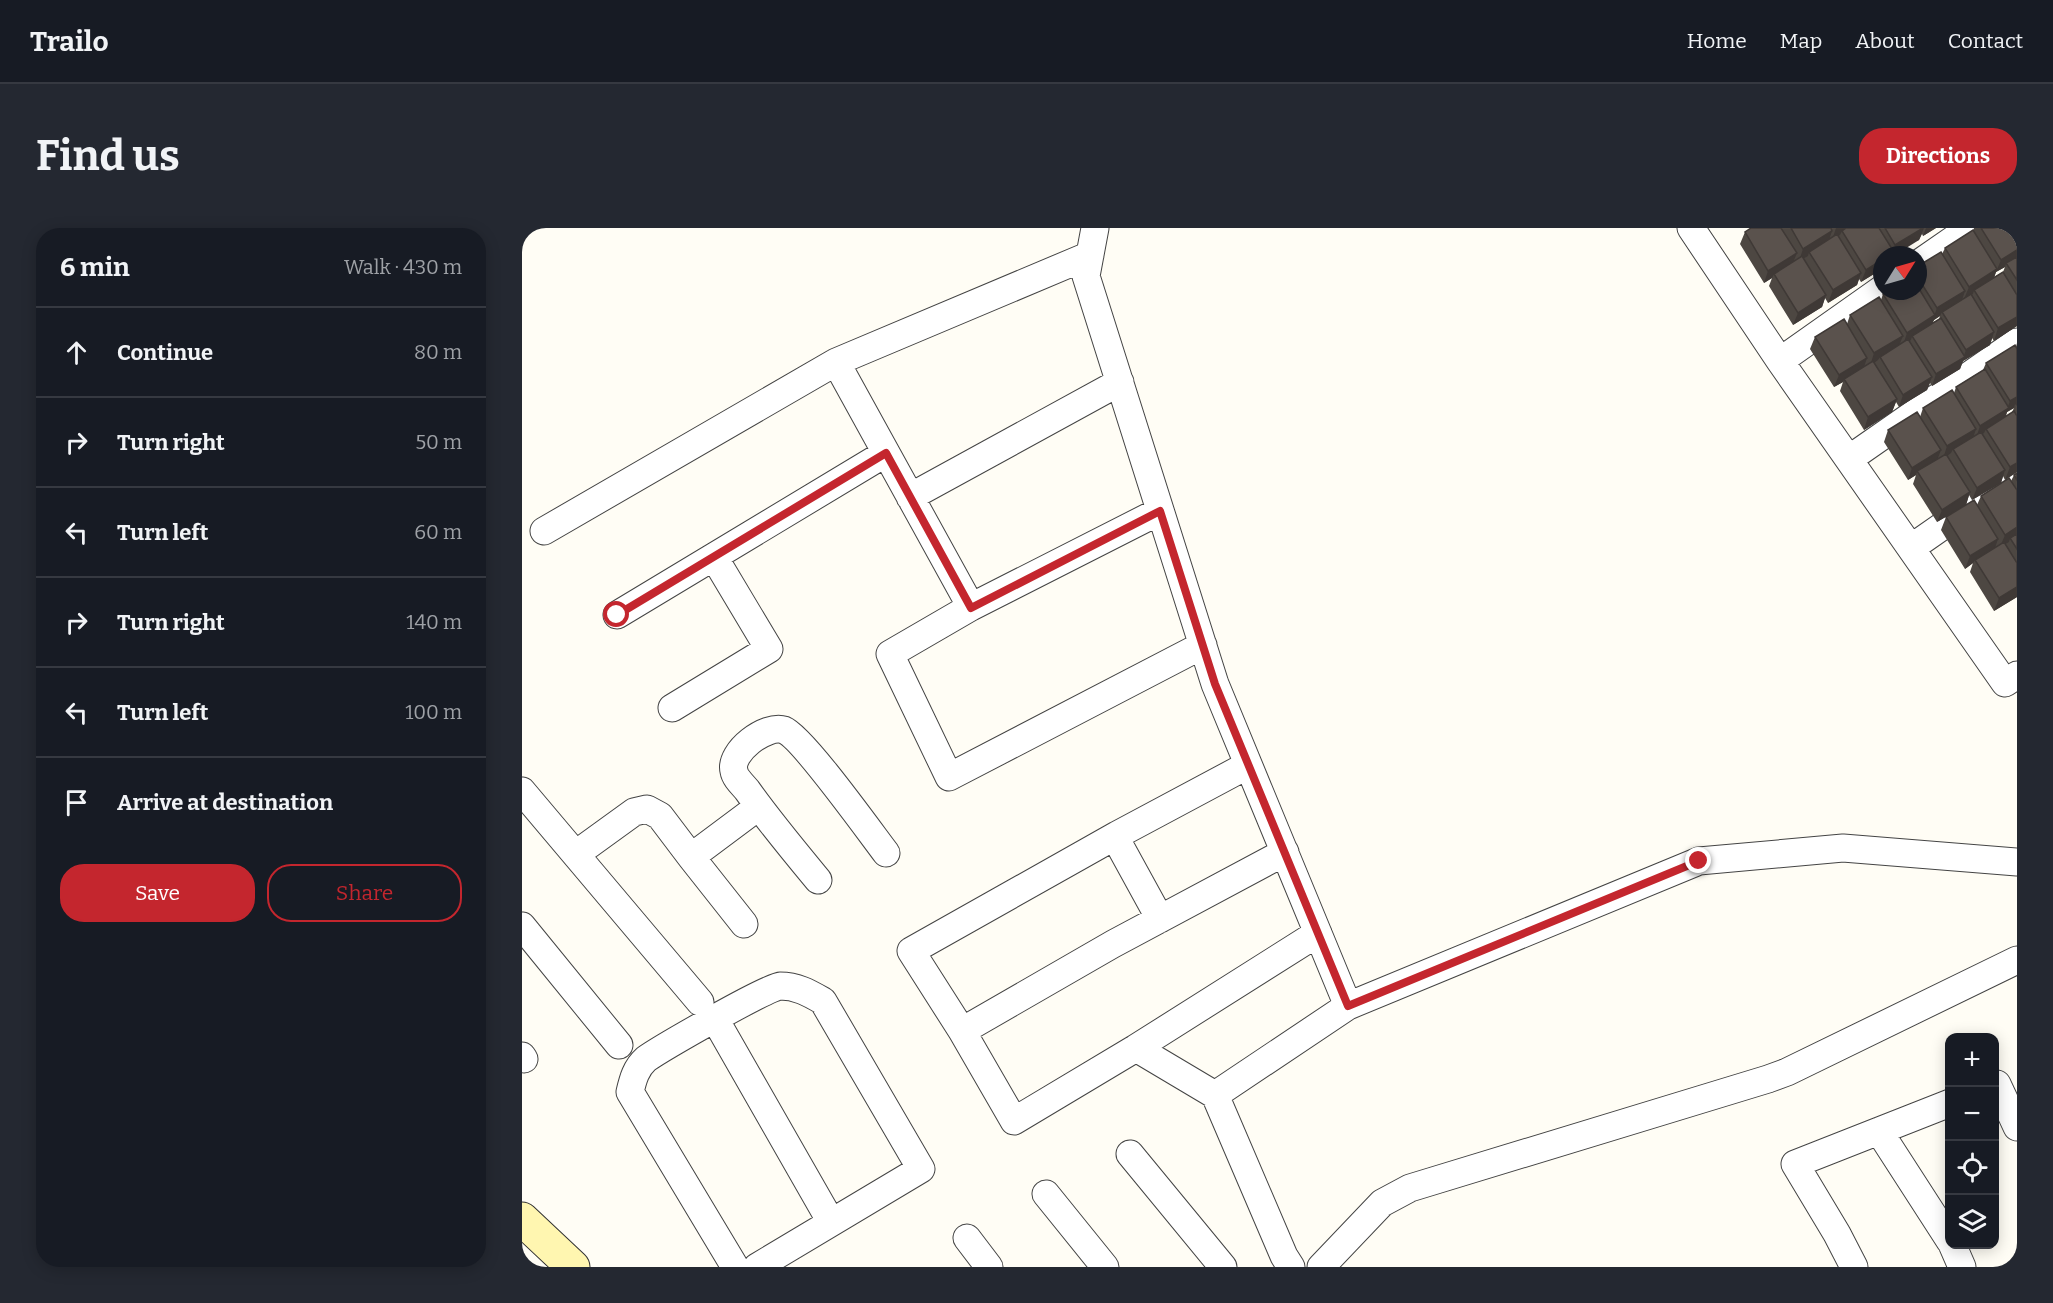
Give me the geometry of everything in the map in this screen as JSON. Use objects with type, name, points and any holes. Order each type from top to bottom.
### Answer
[{"type":"street","points":[[1095,228],[1086,276],[1215,684],[1348,1006]]},
{"type":"street","points":[[1927,258],[1970,228]]},
{"type":"street","points":[[1702,232],[1780,361],[1911,548],[2013,685]]},
{"type":"street","points":[[544,531],[836,362],[1090,255]]},
{"type":"street","points":[[1780,361],[1873,295]]},
{"type":"street","points":[[1849,459],[2017,342]]},
{"type":"street","points":[[836,362],[971,608]]},
{"type":"street","points":[[910,497],[1120,382]]},
{"type":"street","points":[[617,615],[886,453]]},
{"type":"street","points":[[1911,548],[2017,474]]},
{"type":"street","points":[[1160,511],[971,608],[890,654],[949,777],[1203,645]]},
{"type":"street","points":[[672,708],[769,649],[714,557]]},
{"type":"street","points":[[818,880],[758,807],[734,773],[734,760],[740,750],[772,729],[784,730],[807,751],[886,854]]},
{"type":"street","points":[[1248,765],[911,951],[962,1031],[1014,1121],[1136,1048],[1318,933]]},
{"type":"street","points":[[522,791],[707,1010],[831,1222]]},
{"type":"street","points":[[691,857],[758,807]]},
{"type":"street","points":[[576,854],[634,812],[647,809],[660,816],[744,924]]},
{"type":"street","points":[[1115,837],[1160,919]]},
{"type":"street","points":[[1215,1095],[1348,1006],[1699,861],[1843,848],[2017,862]]},
{"type":"street","points":[[962,1031],[1160,919],[1285,852]]},
{"type":"street","points":[[522,926],[619,1045]]},
{"type":"street","points":[[1321,1267],[1382,1203],[1410,1188],[1787,1072],[2017,960]]},
{"type":"street","points":[[735,1267],[630,1092],[633,1075],[645,1060],[707,1010],[778,986],[803,989],[823,1001],[921,1169],[757,1267]]},
{"type":"street","points":[[1136,1048],[1215,1095],[1281,1263]]},
{"type":"street","points":[[2003,1082],[2017,1127]]},
{"type":"street","points":[[1854,1267],[1795,1164],[1945,1105]]},
{"type":"street","points":[[1879,1131],[1945,1234]]},
{"type":"street","points":[[1131,1154],[1223,1267]]},
{"type":"street","points":[[1046,1194],[1105,1267]]},
{"type":"street","points":[[522,1219],[573,1267]]},
{"type":"street","points":[[967,1238],[989,1267]]},
{"type":"street","points":[[1954,1249],[1962,1267]]},
{"type":"building","points":[[1751,228],[1781,228],[1797,253],[1768,271],[1745,232]]},
{"type":"building","points":[[1791,228],[1831,228],[1832,231],[1803,249]]},
{"type":"building","points":[[1846,228],[1879,228],[1890,246],[1873,246],[1873,266],[1866,270],[1842,231]]},
{"type":"building","points":[[1885,228],[1923,228],[1895,245]]},
{"type":"building","points":[[1981,228],[2017,228],[2017,250],[2001,260]]},
{"type":"building","points":[[1973,230],[1997,269],[1969,287],[1945,248]]},
{"type":"building","points":[[1837,234],[1861,273],[1833,290],[1809,252]]},
{"type":"building","points":[[1941,252],[1965,291],[1937,308],[1927,292],[1927,261]]},
{"type":"building","points":[[1802,256],[1826,295],[1798,313],[1774,274]]},
{"type":"building","points":[[2017,257],[2017,280],[2006,263]]},
{"type":"building","points":[[2003,272],[2017,295],[2017,317],[1998,328],[1974,290]]},
{"type":"building","points":[[1971,294],[1994,332],[1966,350],[1942,312]]},
{"type":"building","points":[[1874,300],[1881,300],[1903,336],[1874,353],[1850,315]]},
{"type":"building","points":[[1887,300],[1926,300],[1935,315],[1907,333]]},
{"type":"building","points":[[1941,318],[1965,357],[1936,374],[1912,336]]},
{"type":"building","points":[[1844,319],[1867,358],[1839,375],[1815,337]]},
{"type":"building","points":[[1908,339],[1932,377],[1903,395],[1880,357]]},
{"type":"building","points":[[2015,345],[2017,349],[2017,397],[2010,401],[1986,363]]},
{"type":"building","points":[[1873,361],[1897,399],[1868,417],[1844,379]]},
{"type":"building","points":[[1985,369],[2009,408],[1980,426],[1956,387]]},
{"type":"building","points":[[1952,390],[1976,429],[1947,446],[1923,408]]},
{"type":"building","points":[[2014,411],[2017,416],[2017,463],[2010,467],[1986,429]]},
{"type":"building","points":[[1917,412],[1941,450],[1912,468],[1888,430]]},
{"type":"building","points":[[1981,432],[2005,470],[1977,488],[1953,449]]},
{"type":"building","points":[[1946,454],[1970,492],[1942,510],[1917,471]]},
{"type":"building","points":[[2009,478],[2017,490],[2017,527],[2005,535],[1981,496]]},
{"type":"building","points":[[1974,500],[1998,539],[1970,556],[1946,517]]},
{"type":"building","points":[[2017,534],[2017,549],[2010,538]]},
{"type":"building","points":[[2004,542],[2017,563],[2017,587],[1999,598],[1975,560]]},
{"type":"route","points":[[617,615],[886,453],[971,608],[1160,511],[1215,684],[1348,1006],[1699,861]]}]
